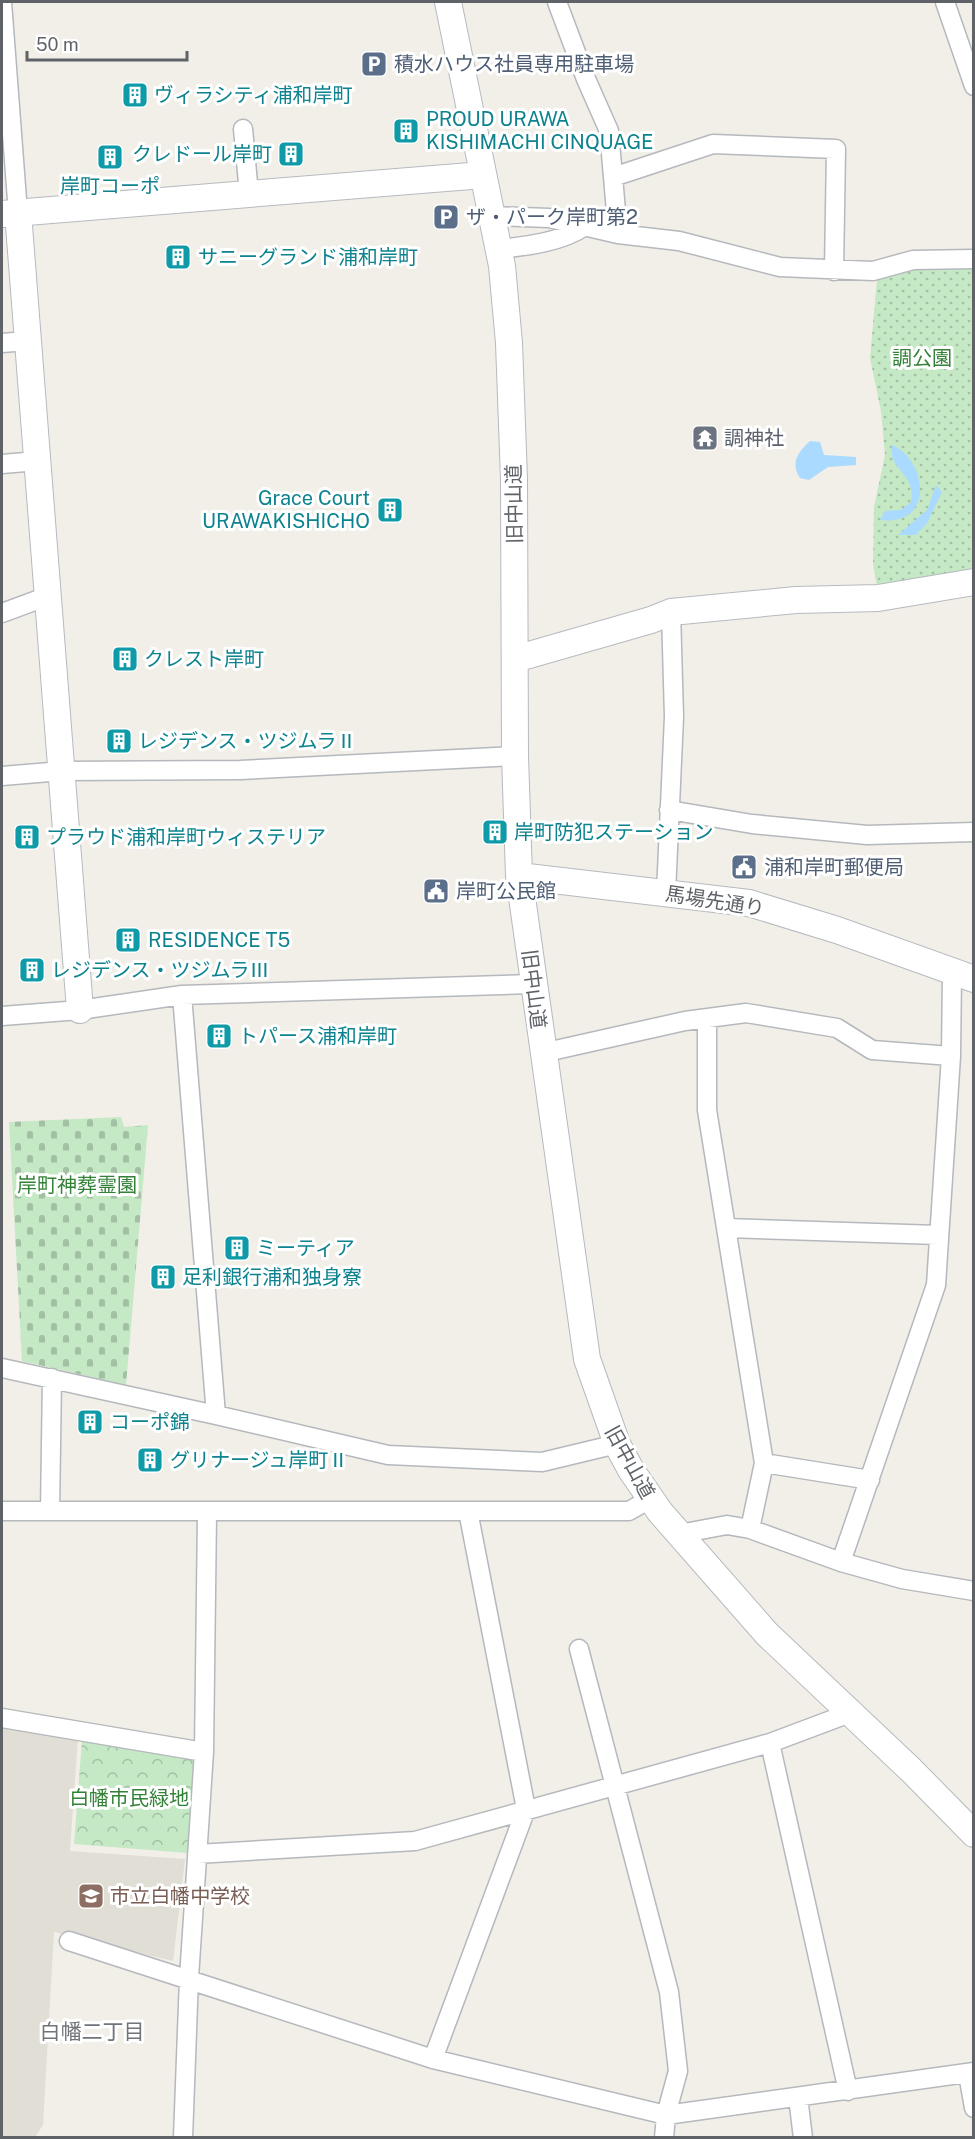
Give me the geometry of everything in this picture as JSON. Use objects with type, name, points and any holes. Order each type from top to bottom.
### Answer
[{"type":"street","points":[[2,2],[10,213],[27,341],[38,461],[80,1010]]},
{"type":"street","name":"旧中山道","points":[[448,2],[499,249],[510,353],[515,756],[519,876],[585,1349],[607,1420],[617,1444],[650,1499],[767,1634],[911,1770],[974,1834]]},
{"type":"street","points":[[557,2],[586,79],[609,131],[618,234]]},
{"type":"street","points":[[945,2],[974,86]]},
{"type":"street","points":[[955,35],[974,37]]},
{"type":"street","points":[[243,129],[249,194]]},
{"type":"street","points":[[613,177],[713,144],[836,149],[834,271]]},
{"type":"street","points":[[10,213],[483,175]]},
{"type":"street","points":[[492,216],[537,217],[618,234],[679,241],[780,267],[873,271],[914,260],[974,259]]},
{"type":"street","points":[[499,249],[520,247],[574,234],[585,226]]},
{"type":"street","points":[[2,343],[27,341]]},
{"type":"street","points":[[2,464],[38,461]]},
{"type":"street","points":[[515,659],[651,620],[671,612],[796,600],[878,598],[974,582]]},
{"type":"street","points":[[2,613],[48,596]]},
{"type":"street","points":[[666,894],[674,717],[671,612]]},
{"type":"street","points":[[2,776],[62,771],[240,770],[515,756]]},
{"type":"street","points":[[669,810],[752,824],[867,835],[974,832]]},
{"type":"street","name":"馬場先通り","points":[[519,876],[749,903],[837,930],[963,977]]},
{"type":"street","points":[[841,1562],[936,1285],[951,1056],[963,977]]},
{"type":"street","points":[[2,1016],[80,1010],[182,995],[533,984]]},
{"type":"street","points":[[182,995],[216,1415]]},
{"type":"street","points":[[542,1053],[706,1019],[746,1014],[786,1018],[837,1028],[872,1050],[951,1056]]},
{"type":"street","points":[[706,1019],[706,1110],[764,1463],[750,1529]]},
{"type":"street","points":[[726,1228],[938,1235]]},
{"type":"street","points":[[2,1368],[388,1455],[542,1462],[617,1444]]},
{"type":"street","points":[[50,1511],[52,1378]]},
{"type":"street","points":[[764,1463],[870,1480]]},
{"type":"street","points":[[2,1515],[50,1511],[207,1513],[629,1510],[650,1499]]},
{"type":"street","points":[[433,2059],[526,1809],[468,1511]]},
{"type":"street","points":[[183,2138],[189,1978],[204,1752],[207,1513]]},
{"type":"street","points":[[679,1534],[727,1525],[750,1529],[841,1562],[903,1579],[974,1591]]},
{"type":"street","points":[[579,1649],[617,1786],[669,1992],[678,2071],[666,2115],[664,2138]]},
{"type":"street","points":[[197,1854],[415,1841],[770,1743],[850,1713]]},
{"type":"street","points":[[2,1718],[204,1752]]},
{"type":"street","points":[[770,1743],[848,2091]]},
{"type":"street","points":[[69,1941],[189,1978],[433,2059],[666,2115],[970,2073],[974,2108]]},
{"type":"street","points":[[798,2097],[803,2138]]},
{"type":"shaded area","name":"市立白幡中学校","points":[[2,1725],[78,1739],[70,1851],[185,1859],[173,1961],[54,1932],[43,2125],[35,2137],[2,2137]]},
{"type":"green space","name":"調公園","points":[[973,266],[973,569],[877,587],[873,564],[874,507],[885,455],[881,411],[870,358],[877,279],[912,270]]},
{"type":"green space","name":"岸町神葬霊園","points":[[121,1117],[124,1127],[148,1125],[126,1385],[22,1361],[9,1122]]},
{"type":"green space","name":"白幡市民緑地","points":[[82,1740],[195,1759],[188,1853],[74,1844]]},
{"type":"water","points":[[810,441],[820,442],[824,455],[856,457],[856,465],[828,467],[809,480],[800,478],[796,467],[797,458]]},
{"type":"water","points":[[892,445],[904,453],[913,464],[920,490],[918,503],[910,513],[898,519],[880,520],[885,511],[901,510],[911,502],[910,484],[894,460]]},
{"type":"water","points":[[936,485],[942,492],[927,523],[916,535],[898,535],[927,510]]},
{"type":"place","name":"積水ハウス社員専用駐車場","points":[[374,64]]},
{"type":"place","name":"ヴィラシティ浦和岸町","points":[[135,95]]},
{"type":"place","name":"PROUD URAWA KISHIMACHI CINQUAGE","points":[[406,131]]},
{"type":"place","name":"クレドール岸町","points":[[291,154]]},
{"type":"place","name":"岸町コーポ","points":[[110,157]]},
{"type":"place","name":"ザ・パーク岸町第2","points":[[446,217]]},
{"type":"place","name":"サニーグランド浦和岸町","points":[[178,257]]},
{"type":"place","name":"調神社","points":[[705,438]]},
{"type":"place","name":"Grace Court URAWAKISHICHO","points":[[390,510]]},
{"type":"place","name":"クレスト岸町","points":[[125,659]]},
{"type":"place","name":"レジデンス・ツジムラⅡ","points":[[119,741]]},
{"type":"place","name":"岸町防犯ステーション","points":[[495,832]]},
{"type":"place","name":"プラウド浦和岸町ウィステリア","points":[[27,837]]},
{"type":"place","name":"浦和岸町郵便局","points":[[744,867]]},
{"type":"place","name":"岸町公民館","points":[[436,891]]},
{"type":"place","name":"RESIDENCE T5","points":[[128,940]]},
{"type":"place","name":"レジデンス・ツジムラⅢ","points":[[32,970]]},
{"type":"place","name":"トパース浦和岸町","points":[[219,1036]]},
{"type":"place","name":"ミーティア","points":[[237,1248]]},
{"type":"place","name":"足利銀行浦和独身寮","points":[[163,1277]]},
{"type":"place","name":"コーポ錦","points":[[90,1422]]},
{"type":"place","name":"グリナージュ岸町Ⅱ","points":[[150,1460]]},
{"type":"place","name":"市立白幡中学校","points":[[91,1896]]},
{"type":"district","name":"白幡二丁目","points":[[92,2032]]}]
